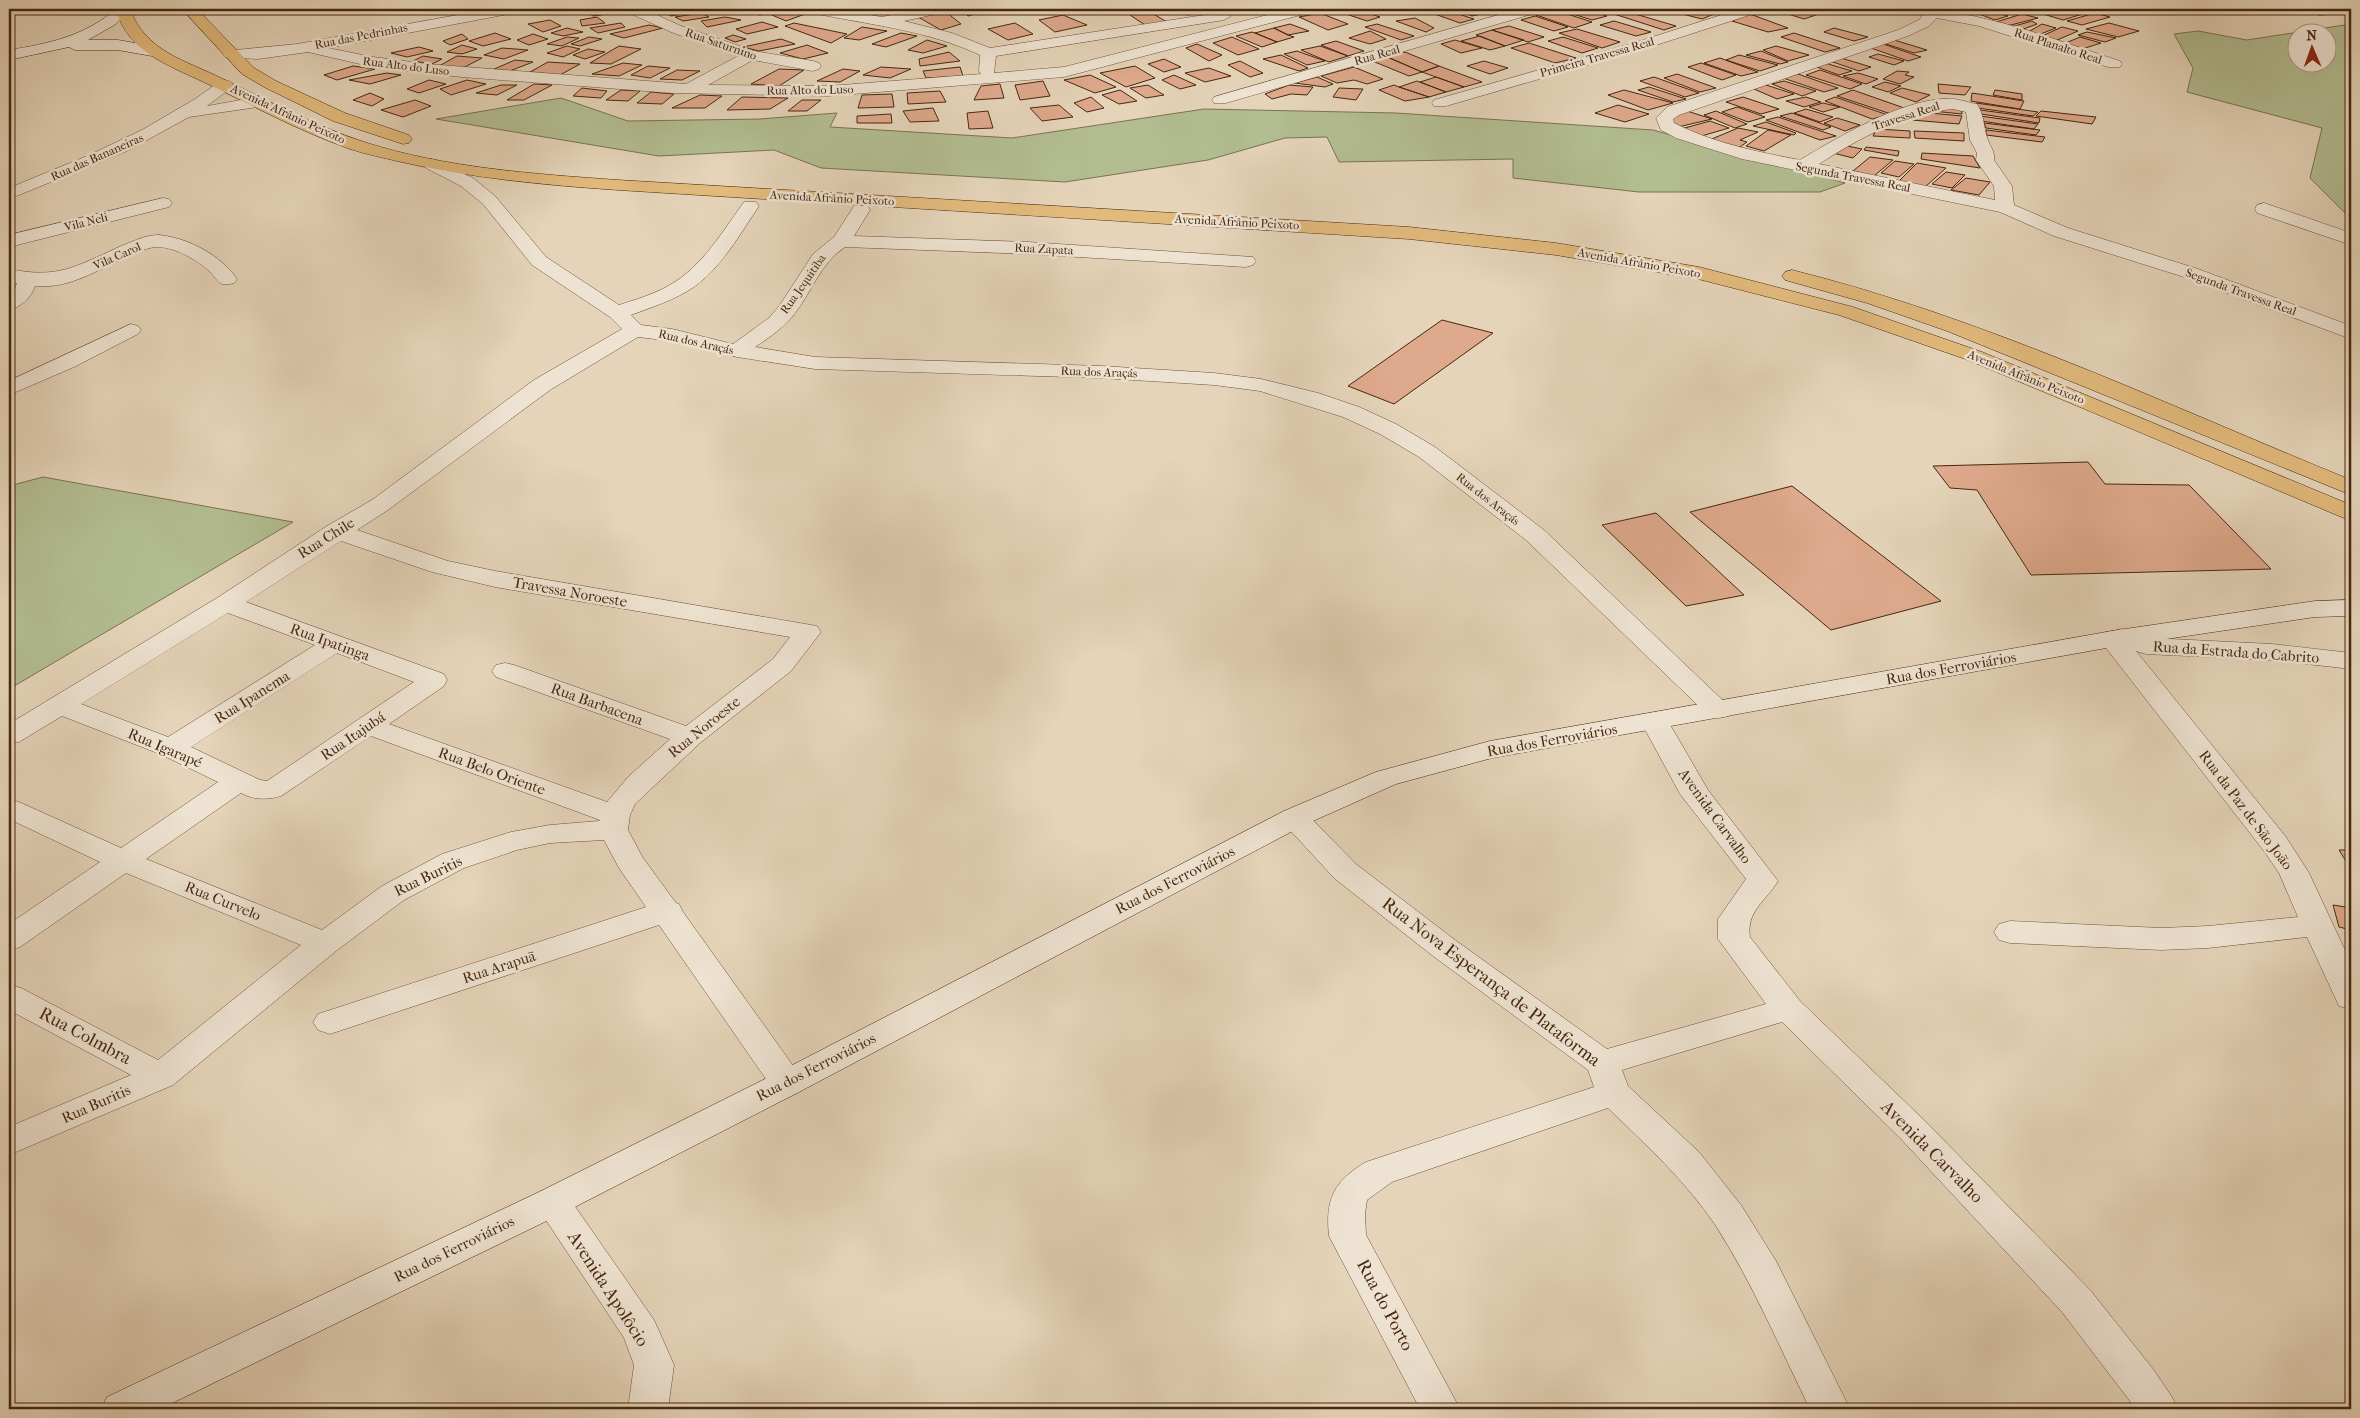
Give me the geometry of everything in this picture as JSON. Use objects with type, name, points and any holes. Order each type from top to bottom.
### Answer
[{"type":"main road","name":"Avenida Afrânio Peixoto","points":[[191,9],[248,71],[294,97],[359,125],[415,142],[492,156],[627,169],[1409,217],[1574,235],[1730,262]]},
{"type":"main road","name":"Avenida Afrânio Peixoto","points":[[123,10],[127,23],[133,32],[152,51],[310,127],[358,146],[432,164],[527,177],[618,186],[1409,233],[1556,249],[1630,260],[1769,289],[1846,311],[1975,356],[2346,514]]},
{"type":"main road","name":"Avenida Afrânio Peixoto","points":[[1776,273],[1891,304],[1953,326],[2068,371],[2351,488]]},
{"type":"street","name":"Rua das Pedrinhas","points":[[231,54],[258,54],[302,48],[514,9]]},
{"type":"street","name":"Rua Saturnino","points":[[632,9],[676,29],[750,55],[813,66]]},
{"type":"street","points":[[813,9],[881,21],[965,42],[988,53],[1268,9]]},
{"type":"street","points":[[881,21],[940,9]]},
{"type":"street","name":"Rua Alto do Luso","points":[[302,48],[403,67],[472,74],[690,88],[801,92],[1035,76],[1089,67],[1307,9]]},
{"type":"street","name":"Rua Real","points":[[1220,100],[1534,9]]},
{"type":"street","name":"Primeira Travessa Real","points":[[1440,103],[1645,44],[1754,9]]},
{"type":"street","name":"Rua Planalto Real","points":[[1914,9],[1932,14],[1982,22],[2114,64]]},
{"type":"street","points":[[12,56],[48,48],[97,31],[114,20],[123,10]]},
{"type":"street","name":"Segunda Travessa Real","points":[[1932,14],[1924,23],[1903,33],[1673,111],[1664,118],[1667,126],[1702,142],[1802,167],[2005,208],[2068,234],[2191,273],[2351,333]]},
{"type":"street","points":[[48,48],[118,45],[152,51]]},
{"type":"street","name":"Rua das Pedrinhas","points":[[248,71],[265,60],[302,48]]},
{"type":"street","points":[[988,53],[988,79]]},
{"type":"street","points":[[690,88],[750,55]]},
{"type":"street","name":"Rua das Bananeiras","points":[[9,194],[108,154],[182,115],[225,85]]},
{"type":"street","name":"Rua das Bananeiras","points":[[182,115],[258,102]]},
{"type":"street","name":"Travessa Real","points":[[1802,167],[1847,138],[1873,126],[1934,105],[1958,103],[1971,108],[1974,112],[1979,140],[1986,153],[1985,160],[2003,186],[2005,208]]},
{"type":"street","points":[[432,164],[467,182],[489,200],[539,261],[617,313],[635,330]]},
{"type":"street","name":"Vila Neli","points":[[9,241],[163,204]]},
{"type":"street","points":[[617,313],[664,296],[694,277],[709,261],[750,206]]},
{"type":"street","points":[[2264,209],[2351,239]]},
{"type":"street","name":"Rua Jequitiba","points":[[737,351],[776,322],[788,309],[820,258],[829,249],[841,242],[861,210]]},
{"type":"street","name":"Vila Carol","points":[[18,278],[73,276],[143,244],[163,241],[173,243],[203,257],[222,271],[227,279]]},
{"type":"street","name":"Rua Zapata","points":[[841,242],[1028,248],[1246,261]]},
{"type":"street","points":[[9,304],[23,293],[18,278]]},
{"type":"street","points":[[2322,323],[2351,312]]},
{"type":"street","points":[[9,389],[67,363],[131,330]]},
{"type":"street","name":"Rua dos Araçás","points":[[635,330],[672,335],[737,351],[815,363],[853,366],[1092,371],[1214,379],[1261,385],[1310,398],[1351,412],[1388,429],[1427,452],[1535,534],[1719,710]]},
{"type":"street","name":"Rua Chile","points":[[9,736],[226,603],[336,531],[380,505],[460,443],[542,385],[635,330]]},
{"type":"street","name":"Travessa Noroeste","points":[[336,531],[441,567],[486,577],[808,632]]},
{"type":"street","name":"Rua dos Ferroviários","points":[[2315,609],[2351,595]]},
{"type":"street","name":"Rua Ipatinga","points":[[226,603],[434,680]]},
{"type":"street","name":"Rua dos Ferroviários","points":[[122,1409],[552,1202],[787,1083],[1294,818],[1386,778],[1438,762],[1490,750],[2118,638],[2315,609],[2351,608]]},
{"type":"street","name":"Rua Noroeste","points":[[614,822],[622,800],[638,782],[690,737],[782,665],[808,632]]},
{"type":"street","name":"Rua da Estrada do Cabrito","points":[[2118,638],[2146,646],[2272,652],[2351,661]]},
{"type":"street","name":"Rua da Paz de São João","points":[[2118,638],[2275,844],[2294,873],[2350,992]]},
{"type":"street","name":"Rua Ipanema","points":[[170,748],[334,644]]},
{"type":"street","name":"Rua Barbacena","points":[[505,671],[690,737]]},
{"type":"street","name":"Rua Itajubá","points":[[271,790],[280,786],[369,726],[434,680]]},
{"type":"street","name":"Rua Igarapé","points":[[59,705],[170,748],[255,789],[271,790]]},
{"type":"street","name":"Avenida Carvalho","points":[[1655,722],[1696,794],[1757,887],[1734,918],[1732,929],[1734,939],[1788,1009],[1920,1137],[2076,1301],[2139,1381],[2158,1409]]},
{"type":"street","name":"Rua Belo Oriente","points":[[369,726],[614,822]]},
{"type":"street","points":[[9,938],[121,860],[239,782]]},
{"type":"street","name":"Rua Curvelo","points":[[9,808],[121,860],[325,942]]},
{"type":"street","name":"Rua Nova Esperança de Plataforma","points":[[1294,818],[1345,871],[1608,1078],[1686,1162],[1728,1215],[1763,1272],[1830,1409]]},
{"type":"street","points":[[614,822],[626,854],[668,911],[787,1083]]},
{"type":"street","name":"Rua Buritis","points":[[9,1142],[161,1076],[325,942],[392,893],[453,861],[511,842],[614,822]]},
{"type":"street","name":"Rua Arapuã","points":[[330,1022],[668,911]]},
{"type":"street","points":[[2010,932],[2161,939],[2208,937],[2319,925]]},
{"type":"street","name":"Rua Colmbra","points":[[9,996],[161,1076]]},
{"type":"street","points":[[1608,1078],[1788,1009]]},
{"type":"street","name":"Rua do Porto","points":[[1440,1409],[1348,1236],[1345,1214],[1349,1196],[1360,1182],[1380,1172],[1608,1078]]},
{"type":"street","name":"Avenida Apolôcio","points":[[552,1202],[640,1331],[654,1365],[648,1409]]},
{"type":"green space","points":[[2351,24],[2351,216],[2346,214],[2310,178],[2322,128],[2187,92],[2193,68],[2174,34],[2198,31],[2247,40],[2288,34],[2288,72],[2338,72],[2338,26]]},
{"type":"green space","points":[[561,98],[628,121],[760,119],[837,113],[830,127],[1012,138],[1204,109],[1396,113],[1653,130],[1845,183],[1820,192],[1639,192],[1513,178],[1513,159],[1339,162],[1327,137],[1285,138],[1208,160],[1065,182],[821,168],[774,150],[659,156],[436,119]]},
{"type":"green space","points":[[43,477],[293,522],[9,689],[9,486]]},
{"type":"building","points":[[450,9],[490,9],[456,14]]},
{"type":"building","points":[[617,9],[622,12],[593,16],[586,11]]},
{"type":"building","points":[[697,9],[701,11],[671,16],[659,10]]},
{"type":"building","points":[[745,9],[784,9],[760,15],[737,11]]},
{"type":"building","points":[[793,9],[805,14],[786,21],[772,15]]},
{"type":"building","points":[[852,9],[873,9],[879,13],[864,16]]},
{"type":"building","points":[[970,9],[978,13],[968,16],[962,10]]},
{"type":"building","points":[[985,9],[1002,9],[1009,12],[996,14]]},
{"type":"building","points":[[1145,9],[1167,22],[1145,25],[1124,11]]},
{"type":"building","points":[[1174,9],[1201,9],[1206,12],[1188,15]]},
{"type":"building","points":[[1356,9],[1380,17],[1367,21],[1340,12]]},
{"type":"building","points":[[1358,9],[1381,9],[1385,10],[1373,14]]},
{"type":"building","points":[[1443,9],[1474,19],[1460,23],[1429,12]]},
{"type":"building","points":[[1455,9],[1474,9],[1486,13],[1472,16]]},
{"type":"building","points":[[1485,9],[1512,9],[1497,13]]},
{"type":"building","points":[[1557,9],[1584,9],[1607,16],[1592,20]]},
{"type":"building","points":[[1663,9],[1695,9],[1714,14],[1702,19]]},
{"type":"building","points":[[1772,9],[1804,9],[1819,14],[1804,19]]},
{"type":"building","points":[[1953,9],[1984,9],[1968,13]]},
{"type":"building","points":[[2059,9],[2086,13],[2063,20],[2043,14]]},
{"type":"building","points":[[2309,9],[2339,9],[2349,13],[2319,15]]},
{"type":"building","points":[[1555,10],[1592,22],[1574,28],[1536,15]]},
{"type":"building","points":[[1625,11],[1676,26],[1664,30],[1614,14]]},
{"type":"building","points":[[1992,11],[2008,16],[1995,20],[1979,14]]},
{"type":"building","points":[[946,12],[961,24],[941,30],[918,17]]},
{"type":"building","points":[[701,13],[709,17],[683,21],[675,17]]},
{"type":"building","points":[[1320,13],[1348,24],[1328,30],[1299,17]]},
{"type":"building","points":[[2095,13],[2110,17],[2082,25],[2067,21]]},
{"type":"building","points":[[1750,14],[1788,28],[1768,32],[1732,21]]},
{"type":"building","points":[[2022,14],[2038,18],[2007,26],[1996,22]]},
{"type":"building","points":[[1063,15],[1087,25],[1055,32],[1039,20]]},
{"type":"building","points":[[1535,16],[1568,27],[1554,31],[1521,20]]},
{"type":"building","points":[[597,17],[605,23],[582,26],[580,20]]},
{"type":"building","points":[[725,17],[741,20],[707,27],[701,21]]},
{"type":"building","points":[[1415,18],[1434,28],[1426,32],[1396,21]]},
{"type":"building","points":[[550,20],[561,26],[543,32],[528,24]]},
{"type":"building","points":[[1614,21],[1651,32],[1636,36],[1600,25]]},
{"type":"building","points":[[2032,21],[2037,24],[2021,30],[2011,27]]},
{"type":"building","points":[[762,22],[778,27],[747,34],[736,29]]},
{"type":"building","points":[[621,23],[625,27],[598,33],[590,28]]},
{"type":"building","points":[[794,23],[847,34],[831,43],[785,26]]},
{"type":"building","points":[[1015,23],[1033,34],[1008,40],[988,29]]},
{"type":"building","points":[[2109,23],[2139,31],[2118,37],[2086,29]]},
{"type":"building","points":[[1290,24],[1309,31],[1288,35],[1274,28]]},
{"type":"building","points":[[1377,24],[1414,36],[1401,40],[1365,27]]},
{"type":"building","points":[[2042,24],[2056,28],[2038,35],[2028,32]]},
{"type":"building","points":[[649,25],[663,28],[624,38],[610,34]]},
{"type":"building","points":[[1509,26],[1544,37],[1528,42],[1492,30]]},
{"type":"building","points":[[862,27],[887,31],[859,40],[844,38]]},
{"type":"building","points":[[2062,27],[2078,31],[2055,41],[2042,36]]},
{"type":"building","points":[[567,28],[583,32],[563,36],[551,33]]},
{"type":"building","points":[[1274,28],[1294,37],[1277,42],[1255,33]]},
{"type":"building","points":[[1834,28],[1868,37],[1854,41],[1824,32]]},
{"type":"building","points":[[1577,29],[1620,42],[1602,48],[1559,33]]},
{"type":"building","points":[[1492,30],[1524,40],[1505,46],[1476,35]]},
{"type":"building","points":[[1370,31],[1386,39],[1370,44],[1349,38]]},
{"type":"building","points":[[1252,32],[1277,42],[1262,47],[1236,36]]},
{"type":"building","points":[[2087,32],[2116,38],[2105,42],[2078,35]]},
{"type":"building","points":[[495,33],[511,39],[483,46],[469,41]]},
{"type":"building","points":[[901,33],[917,36],[886,47],[872,44]]},
{"type":"building","points":[[1794,33],[1840,48],[1825,52],[1781,37]]},
{"type":"building","points":[[462,34],[468,39],[450,45],[443,41]]},
{"type":"building","points":[[533,34],[548,39],[529,45],[517,40]]},
{"type":"building","points":[[733,35],[746,39],[735,42],[725,38]]},
{"type":"building","points":[[1480,36],[1505,46],[1490,50],[1461,41]]},
{"type":"building","points":[[567,37],[579,38],[562,46],[547,44]]},
{"type":"building","points":[[589,37],[602,39],[580,46],[571,44]]},
{"type":"building","points":[[1232,37],[1259,49],[1238,55],[1213,43]]},
{"type":"building","points":[[1563,37],[1598,48],[1582,53],[1548,41]]},
{"type":"building","points":[[2080,37],[2101,43],[2079,50],[2061,45]]},
{"type":"building","points":[[781,39],[795,44],[759,51],[743,47]]},
{"type":"building","points":[[927,40],[947,46],[923,53],[908,50]]},
{"type":"building","points":[[1455,40],[1482,48],[1461,53],[1441,44]]},
{"type":"building","points":[[1894,40],[1927,50],[1914,53],[1883,43]]},
{"type":"building","points":[[1336,41],[1364,51],[1348,56],[1321,45]]},
{"type":"building","points":[[1529,43],[1576,58],[1555,63],[1511,48]]},
{"type":"building","points":[[1880,43],[1921,57],[1908,61],[1868,47]]},
{"type":"building","points":[[1197,44],[1222,55],[1209,61],[1186,48]]},
{"type":"building","points":[[462,45],[477,49],[462,54],[447,52]]},
{"type":"building","points":[[807,45],[828,53],[803,59],[780,53]]},
{"type":"building","points":[[567,46],[580,49],[563,57],[547,53]]},
{"type":"building","points":[[619,46],[641,49],[611,64],[590,63]]},
{"type":"building","points":[[1320,46],[1348,56],[1329,62],[1301,50]]},
{"type":"building","points":[[1776,46],[1809,55],[1788,61],[1763,50]]},
{"type":"building","points":[[419,47],[433,51],[407,57],[391,53]]},
{"type":"building","points":[[502,48],[528,50],[504,59],[484,55]]},
{"type":"building","points":[[588,49],[605,52],[585,59],[573,55]]},
{"type":"building","points":[[1297,51],[1325,61],[1307,65],[1284,54]]},
{"type":"building","points":[[1761,51],[1788,62],[1780,64],[1746,55]]},
{"type":"building","points":[[949,52],[960,61],[920,66],[919,59]]},
{"type":"building","points":[[1405,52],[1439,66],[1422,72],[1385,56]]},
{"type":"building","points":[[1878,54],[1904,61],[1894,65],[1869,57]]},
{"type":"building","points":[[1281,55],[1308,68],[1299,71],[1263,59]]},
{"type":"building","points":[[1739,55],[1778,65],[1760,71],[1726,60]]},
{"type":"building","points":[[423,56],[442,59],[432,64],[413,61]]},
{"type":"building","points":[[457,56],[482,58],[461,69],[439,66]]},
{"type":"building","points":[[1385,56],[1422,72],[1409,76],[1370,60]]},
{"type":"building","points":[[1720,58],[1758,72],[1741,76],[1704,63]]},
{"type":"building","points":[[1841,58],[1871,67],[1859,71],[1830,61]]},
{"type":"building","points":[[1164,59],[1181,67],[1164,72],[1148,64]]},
{"type":"building","points":[[515,60],[533,62],[507,72],[492,70]]},
{"type":"building","points":[[1240,61],[1263,73],[1250,77],[1228,65]]},
{"type":"building","points":[[1484,61],[1508,68],[1490,74],[1467,66]]},
{"type":"building","points":[[548,62],[580,64],[560,75],[530,72]]},
{"type":"building","points":[[623,63],[642,65],[619,76],[592,74]]},
{"type":"building","points":[[1701,63],[1736,75],[1722,80],[1688,67]]},
{"type":"building","points":[[1825,63],[1852,71],[1839,75],[1814,66]]},
{"type":"building","points":[[353,66],[375,69],[337,80],[324,75]]},
{"type":"building","points":[[648,66],[670,68],[650,78],[631,75]]},
{"type":"building","points":[[1135,66],[1155,78],[1126,87],[1100,73]]},
{"type":"building","points":[[1439,66],[1482,82],[1464,87],[1422,72]]},
{"type":"building","points":[[881,67],[911,69],[890,78],[863,75]]},
{"type":"building","points":[[960,67],[963,76],[926,78],[923,71]]},
{"type":"building","points":[[1354,67],[1383,79],[1367,84],[1354,80],[1337,83],[1321,76]]},
{"type":"building","points":[[1209,68],[1231,76],[1205,82],[1185,73]]},
{"type":"building","points":[[779,69],[804,70],[779,86],[751,84]]},
{"type":"building","points":[[843,69],[860,71],[840,82],[817,81]]},
{"type":"building","points":[[677,70],[700,71],[682,80],[660,79]]},
{"type":"building","points":[[1820,70],[1862,84],[1850,89],[1806,75]]},
{"type":"building","points":[[1897,71],[1909,72],[1905,75],[1914,77],[1900,84],[1883,79]]},
{"type":"building","points":[[387,73],[401,75],[370,84],[349,80]]},
{"type":"building","points":[[1858,73],[1878,79],[1866,84],[1843,76]]},
{"type":"building","points":[[1677,74],[1716,88],[1700,92],[1664,78]]},
{"type":"building","points":[[1798,74],[1838,88],[1824,92],[1783,78]]},
{"type":"building","points":[[1090,75],[1116,87],[1095,93],[1064,80]]},
{"type":"building","points":[[1174,75],[1196,85],[1180,89],[1162,80]]},
{"type":"building","points":[[1317,77],[1333,84],[1325,87],[1295,83]]},
{"type":"building","points":[[1436,77],[1464,87],[1446,92],[1420,82]]},
{"type":"building","points":[[1654,77],[1699,93],[1685,97],[1640,81]]},
{"type":"building","points":[[429,80],[446,84],[419,93],[407,89]]},
{"type":"building","points":[[467,80],[486,84],[451,95],[440,89]]},
{"type":"building","points":[[1043,81],[1050,96],[1020,100],[1015,85]]},
{"type":"building","points":[[1417,81],[1446,92],[1429,97],[1399,87]]},
{"type":"building","points":[[1784,81],[1816,91],[1802,96],[1772,84]]},
{"type":"building","points":[[1885,82],[1901,86],[1888,92],[1872,87]]},
{"type":"building","points":[[534,84],[552,85],[524,100],[507,100]]},
{"type":"building","points":[[1000,84],[1004,98],[974,100],[981,86]]},
{"type":"building","points":[[1938,84],[1971,87],[1965,95],[1939,93]]},
{"type":"building","points":[[501,85],[517,85],[497,95],[476,93]]},
{"type":"building","points":[[1148,85],[1164,95],[1146,98],[1130,88]]},
{"type":"building","points":[[1289,85],[1313,87],[1307,95],[1291,94],[1272,99],[1265,94]]},
{"type":"building","points":[[1394,85],[1429,97],[1405,101],[1379,90]]},
{"type":"building","points":[[1766,85],[1794,94],[1777,99],[1754,89]]},
{"type":"building","points":[[1649,87],[1686,99],[1673,102],[1638,90]]},
{"type":"building","points":[[582,88],[607,91],[601,98],[573,96]]},
{"type":"building","points":[[1339,88],[1363,89],[1356,100],[1333,97]]},
{"type":"building","points":[[1902,88],[1930,95],[1916,102],[1890,93]]},
{"type":"building","points":[[621,90],[640,91],[628,101],[606,100]]},
{"type":"building","points":[[1120,90],[1137,101],[1119,104],[1102,95]]},
{"type":"building","points":[[1624,90],[1673,103],[1648,110],[1608,95]]},
{"type":"building","points":[[1853,90],[1907,109],[1891,114],[1837,96]]},
{"type":"building","points":[[1995,90],[2022,94],[2022,100],[1993,95]]},
{"type":"building","points":[[940,91],[946,102],[908,104],[907,93]]},
{"type":"building","points":[[651,92],[674,94],[662,104],[637,103]]},
{"type":"building","points":[[370,93],[384,99],[372,106],[353,100]]},
{"type":"building","points":[[1972,93],[2024,101],[2020,109],[1971,101]]},
{"type":"building","points":[[892,94],[894,107],[858,108],[862,95]]},
{"type":"building","points":[[700,95],[722,96],[705,108],[672,108]]},
{"type":"building","points":[[742,97],[788,98],[770,109],[727,110]]},
{"type":"building","points":[[1091,97],[1104,108],[1087,112],[1074,103]]},
{"type":"building","points":[[1743,97],[1779,109],[1761,114],[1726,102]]},
{"type":"building","points":[[1806,97],[1821,102],[1804,107],[1786,101]]},
{"type":"building","points":[[1835,97],[1888,115],[1872,119],[1825,101]]},
{"type":"building","points":[[415,100],[431,106],[403,117],[381,110]]},
{"type":"building","points":[[802,100],[821,100],[807,111],[788,111]]},
{"type":"building","points":[[1823,103],[1840,107],[1823,112],[1809,107]]},
{"type":"building","points":[[1976,103],[2038,112],[2033,116],[1978,108]]},
{"type":"building","points":[[1059,105],[1073,117],[1042,121],[1030,108]]},
{"type":"building","points":[[1618,105],[1649,114],[1625,122],[1595,113]]},
{"type":"building","points":[[1938,106],[1961,108],[1962,114],[1932,111]]},
{"type":"building","points":[[1737,107],[1765,117],[1748,122],[1722,112]]},
{"type":"building","points":[[933,108],[939,121],[910,122],[903,111]]},
{"type":"building","points":[[1806,109],[1833,117],[1820,122],[1794,113]]},
{"type":"building","points":[[1980,110],[2040,118],[2039,123],[1981,114]]},
{"type":"building","points":[[988,111],[993,128],[969,129],[967,113]]},
{"type":"building","points":[[1687,111],[1712,119],[1678,127],[1670,119]]},
{"type":"building","points":[[1716,111],[1747,124],[1735,128],[1704,115]]},
{"type":"building","points":[[2041,111],[2096,117],[2092,124],[2036,116]]},
{"type":"building","points":[[1919,112],[1962,116],[1959,124],[1912,120]]},
{"type":"building","points":[[1792,113],[1831,127],[1823,130],[1780,116]]},
{"type":"building","points":[[891,114],[892,123],[857,123],[857,116]]},
{"type":"building","points":[[1980,116],[2038,124],[2034,129],[1981,121]]},
{"type":"building","points":[[1778,117],[1836,136],[1820,140],[1766,120]]},
{"type":"building","points":[[1837,118],[1860,125],[1845,131],[1824,123]]},
{"type":"building","points":[[1710,121],[1729,128],[1698,137],[1681,129]]},
{"type":"building","points":[[1766,122],[1796,133],[1794,135],[1753,126]]},
{"type":"building","points":[[1984,123],[2040,130],[2036,135],[1986,128]]},
{"type":"building","points":[[1738,128],[1758,132],[1740,140],[1747,142],[1737,149],[1707,141]]},
{"type":"building","points":[[1877,129],[1910,131],[1910,138],[1873,136]]},
{"type":"building","points":[[1768,130],[1791,135],[1764,151],[1746,146]]},
{"type":"building","points":[[1986,130],[2045,137],[2042,142],[1986,135]]},
{"type":"building","points":[[1914,131],[1964,133],[1964,141],[1915,138]]},
{"type":"building","points":[[1842,145],[1862,149],[1853,158],[1833,153]]},
{"type":"building","points":[[1866,147],[1899,151],[1898,156],[1864,150]]},
{"type":"building","points":[[1922,153],[1973,156],[1980,168],[1921,159]]},
{"type":"building","points":[[1870,157],[1893,160],[1874,176],[1853,171]]},
{"type":"building","points":[[1895,161],[1914,164],[1899,177],[1881,173]]},
{"type":"building","points":[[1917,163],[1946,168],[1925,187],[1899,181]]},
{"type":"building","points":[[1946,172],[1965,175],[1952,188],[1932,184]]},
{"type":"building","points":[[1966,178],[1990,182],[1979,195],[1951,190]]},
{"type":"building","points":[[1442,320],[1493,333],[1394,404],[1348,386]]},
{"type":"building","points":[[2088,462],[2105,484],[2189,485],[2271,569],[2031,575],[1977,490],[1950,488],[1933,466]]},
{"type":"building","points":[[1792,486],[1941,601],[1831,630],[1690,512]]},
{"type":"building","points":[[1656,513],[1744,595],[1686,606],[1602,525]]},
{"type":"building","points":[[2339,850],[2351,850],[2351,869]]},
{"type":"building","points":[[2333,905],[2351,908],[2351,930],[2339,927]]}]
